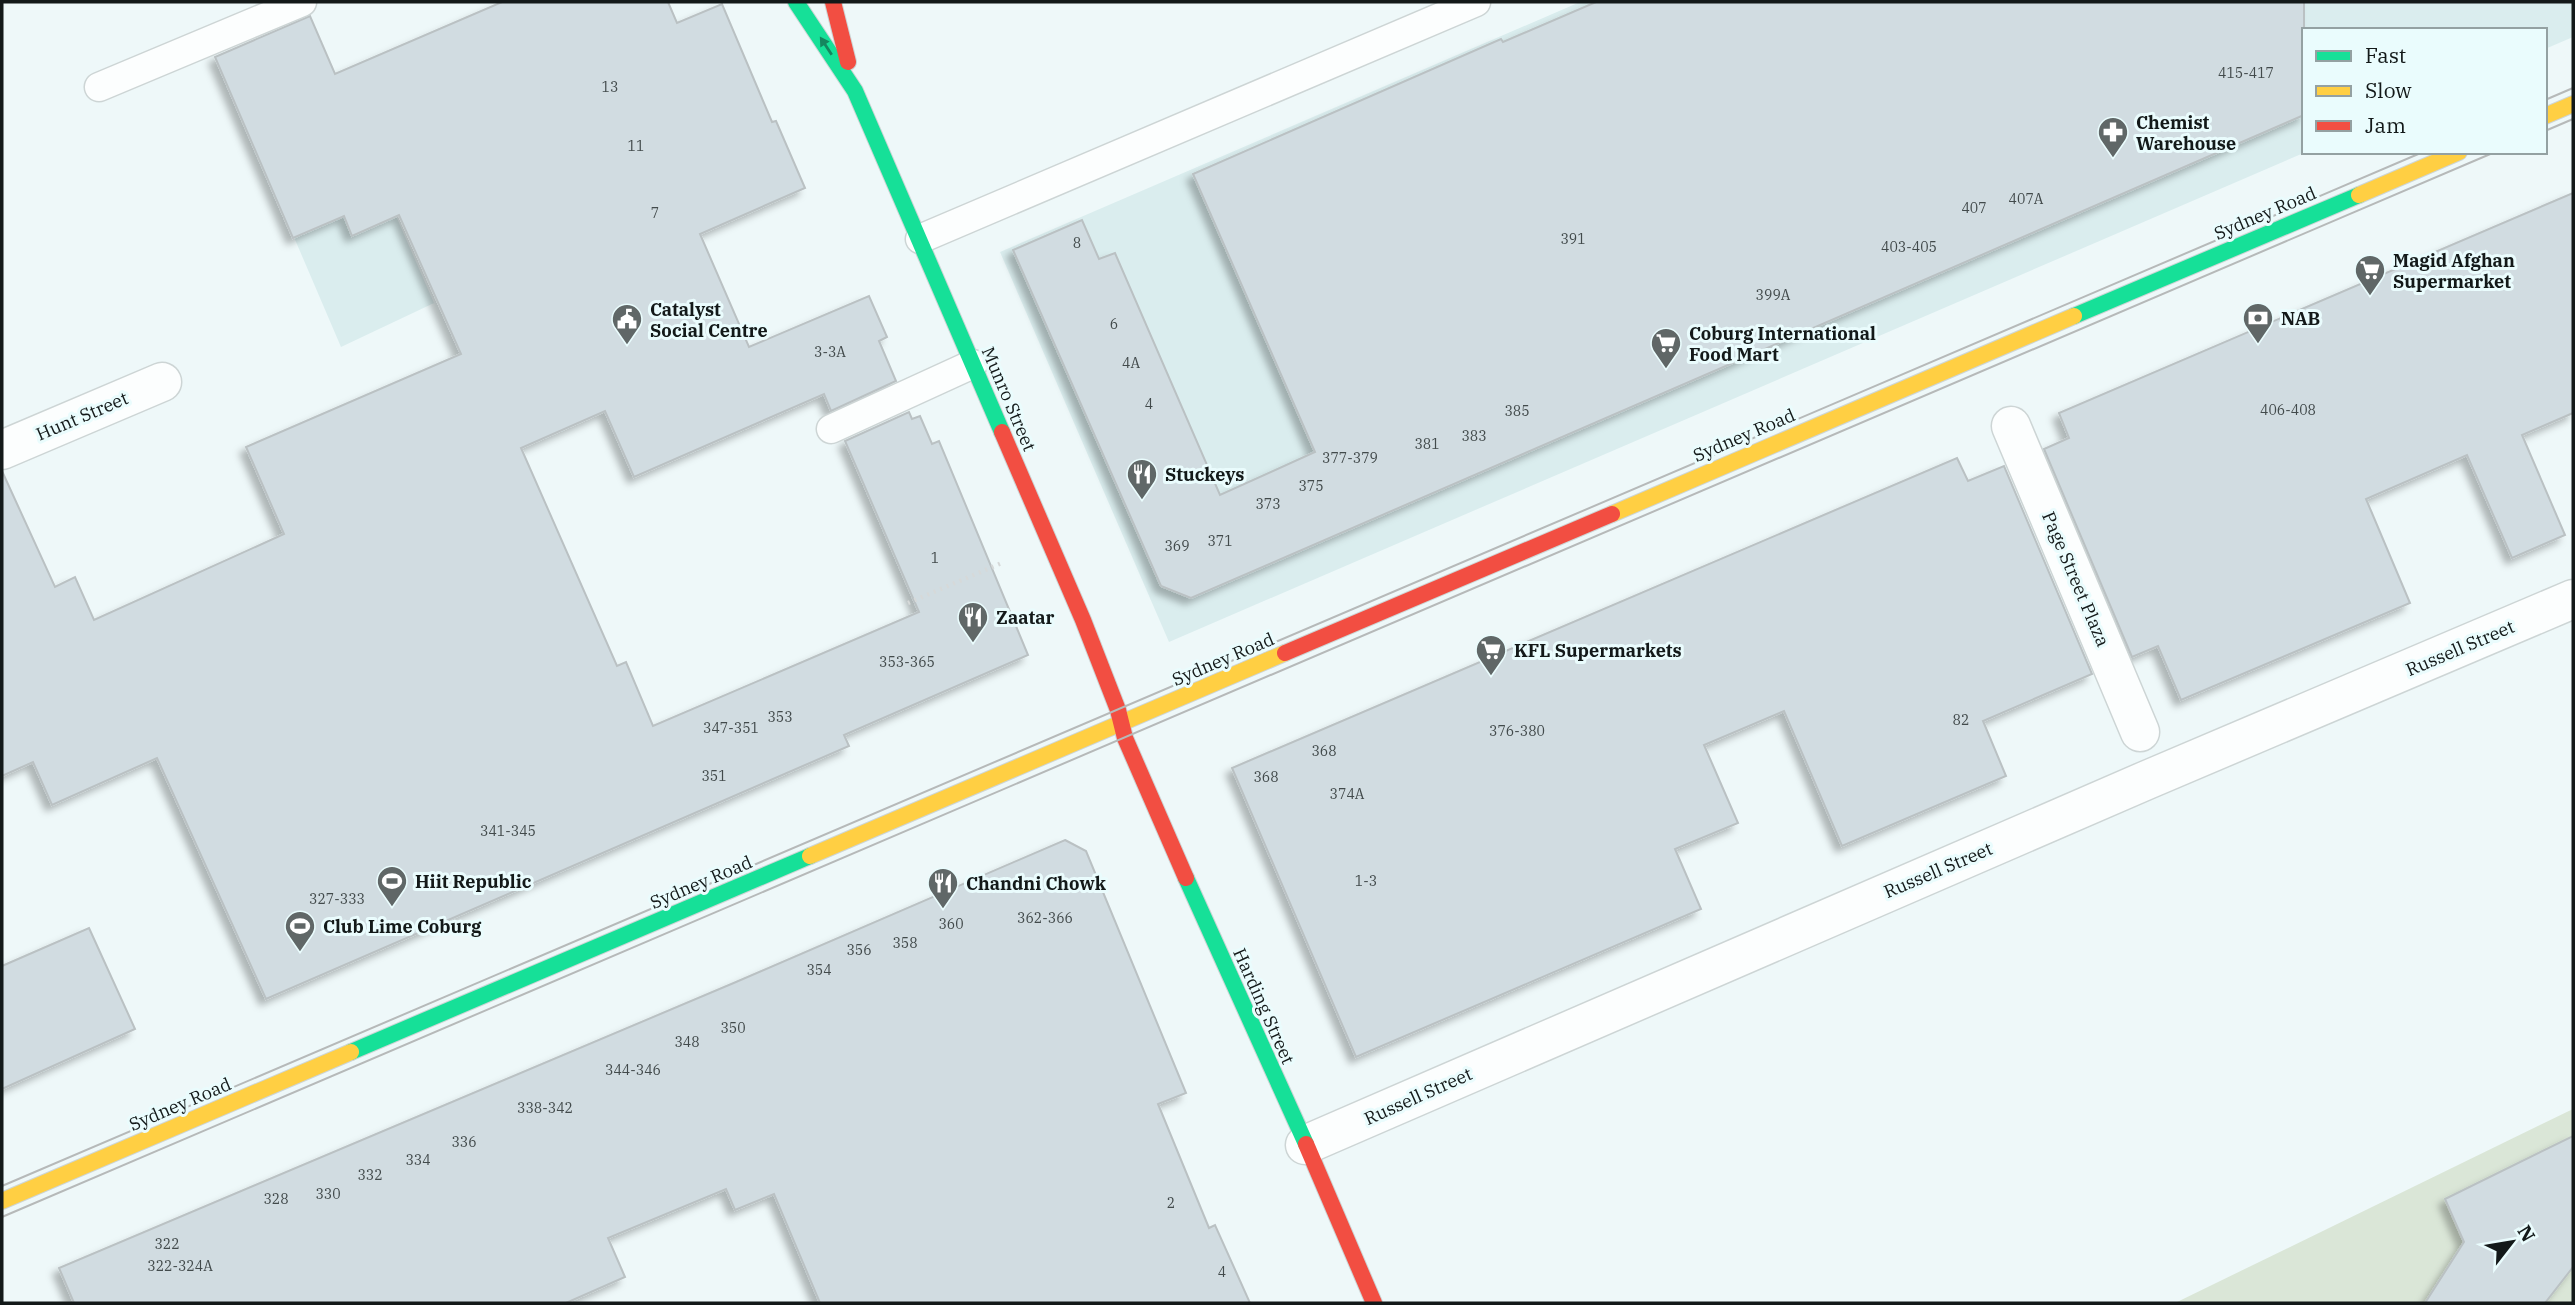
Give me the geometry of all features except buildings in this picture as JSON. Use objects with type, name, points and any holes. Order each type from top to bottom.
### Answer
[{"type":"main road","name":"Munro Street","points":[[796,2],[855,91]]},
{"type":"main road","name":"Munro Street","points":[[833,2],[855,91],[1093,643],[1118,710],[1120,725]]},
{"type":"main road","points":[[2547,115],[2573,104]]},
{"type":"main road","name":"Sydney Road","points":[[2,1201],[2454,154]]},
{"type":"main road","name":"Harding Street","points":[[1120,725],[1305,1145],[1368,1301]]},
{"type":"street","name":"Hunt Street","points":[[2,450],[162,382]]},
{"type":"street","name":"Page Street Plaza","points":[[2011,426],[2140,732]]},
{"type":"street","name":"Russell Street","points":[[1305,1145],[2573,598]]},
{"type":"lane","points":[[99,87],[302,2]]},
{"type":"lane","points":[[920,239],[1476,2]]},
{"type":"lane","points":[[831,429],[973,364]]},
{"type":"path","points":[[908,603],[1049,542]]},
{"type":"shaded area","points":[[1580,2],[2573,2],[2573,37],[2547,48],[2547,28],[2302,28],[2302,154],[1169,642],[1000,252]]},
{"type":"shaded area","points":[[311,21],[434,303],[341,347],[219,62]]},
{"type":"green space","points":[[2573,1109],[2573,1303],[2175,1303]]},
{"type":"tram line","points":[[2547,99],[2573,88]]},
{"type":"tram line","points":[[2547,130],[2573,119]]},
{"type":"tram line","points":[[2,1186],[2418,154]]},
{"type":"tram line","points":[[2,1217],[2490,154]]},
{"type":"traffic: fast","points":[[796,2],[855,91],[1002,432]]},
{"type":"traffic: fast","points":[[2074,316],[2359,195]]},
{"type":"traffic: fast","points":[[351,1052],[810,856]]},
{"type":"traffic: fast","points":[[1186,878],[1306,1144]]},
{"type":"traffic: slow","points":[[2547,115],[2573,104]]},
{"type":"traffic: slow","points":[[2359,195],[2454,154]]},
{"type":"traffic: slow","points":[[1612,514],[2074,316]]},
{"type":"traffic: slow","points":[[810,856],[1285,653]]},
{"type":"traffic: slow","points":[[2,1201],[351,1052]]},
{"type":"traffic: jam","points":[[833,2],[848,62]]},
{"type":"traffic: jam","points":[[1002,432],[1083,620],[1118,710],[1125,738],[1186,878]]},
{"type":"traffic: jam","points":[[1285,653],[1612,514]]},
{"type":"traffic: jam","points":[[1306,1144],[1374,1303]]},
{"type":"place","name":"Chemist Warehouse","points":[[2113,159]]},
{"type":"place","name":"Magid Afghan Supermarket","points":[[2370,297]]},
{"type":"place","name":"NAB","points":[[2258,345]]},
{"type":"place","name":"Catalyst Social Centre","points":[[627,346]]},
{"type":"place","name":"Coburg International Food Mart","points":[[1666,370]]},
{"type":"place","name":"Stuckeys","points":[[1142,501]]},
{"type":"place","name":"Zaatar","points":[[973,644]]},
{"type":"place","name":"KFL Supermarkets","points":[[1491,677]]},
{"type":"place","name":"Hiit Republic","points":[[392,908]]},
{"type":"place","name":"Chandni Chowk","points":[[943,910]]},
{"type":"place","name":"Club Lime Coburg","points":[[300,953]]}]
